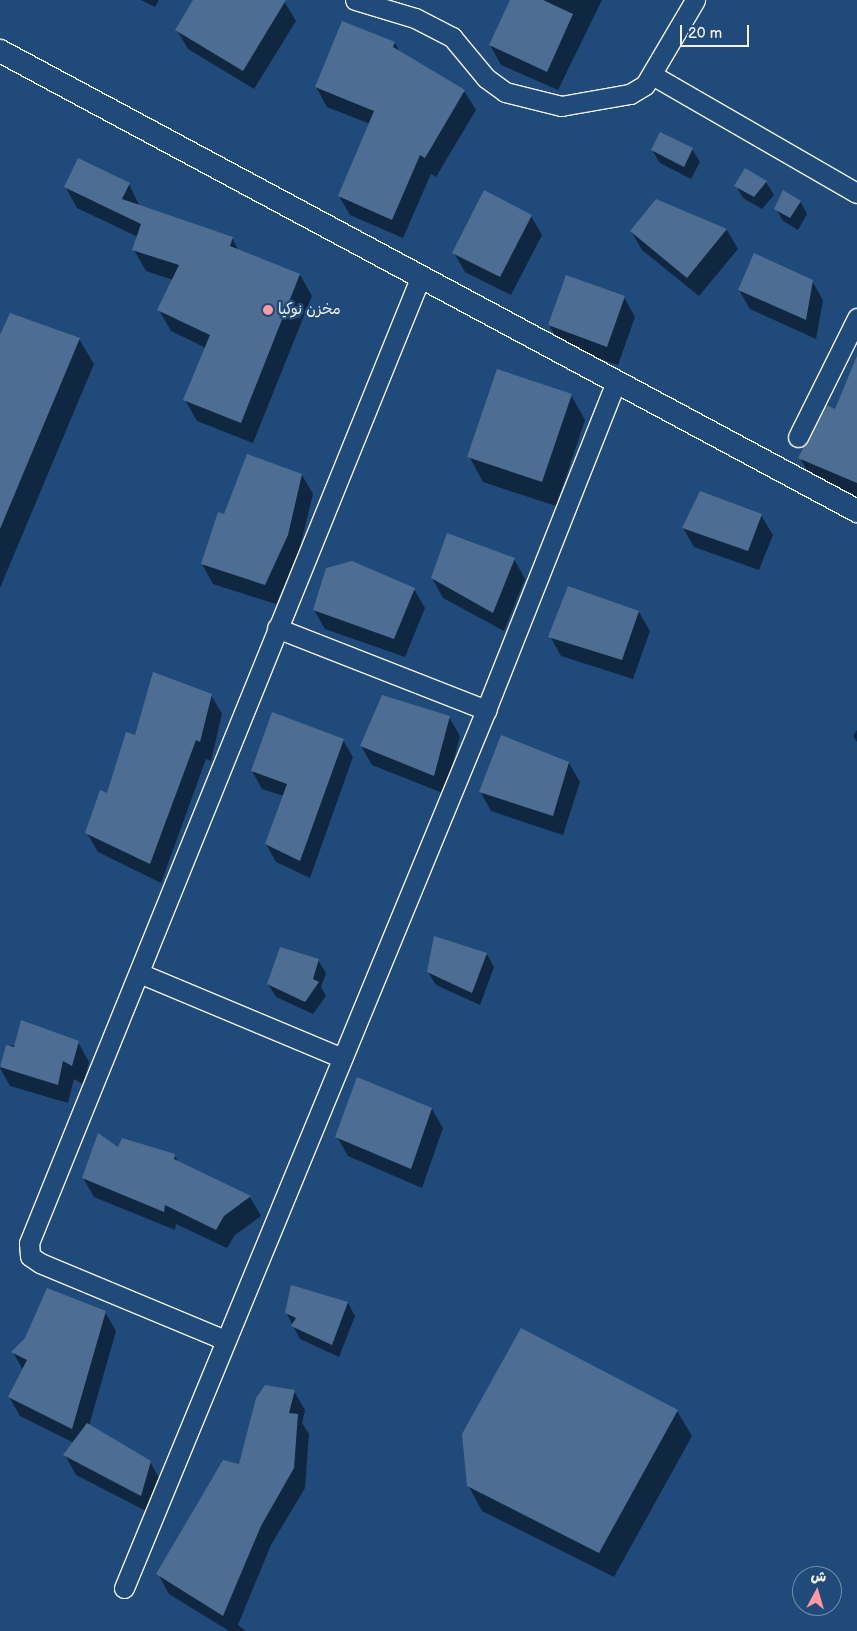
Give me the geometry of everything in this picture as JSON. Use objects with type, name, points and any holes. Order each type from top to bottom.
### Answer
[{"type":"street","points":[[355,0],[438,29],[466,51],[486,78],[505,92],[528,100],[561,106],[594,102],[630,94],[654,76],[695,0]]},
{"type":"street","points":[[0,51],[615,385],[857,511]]},
{"type":"street","points":[[654,76],[857,193]]},
{"type":"street","points":[[225,1340],[40,1263],[28,1250],[277,628],[420,278]]},
{"type":"street","points":[[798,437],[857,318]]},
{"type":"street","points":[[124,1588],[486,710],[615,385]]},
{"type":"street","points":[[277,628],[486,710]]},
{"type":"street","points":[[139,973],[342,1058]]},
{"type":"building","points":[[193,0],[286,0],[243,71],[175,30]]},
{"type":"building","points":[[510,0],[543,0],[573,14],[547,72],[489,45]]},
{"type":"building","points":[[342,21],[395,42],[393,47],[465,90],[425,158],[420,155],[392,220],[338,196],[374,111],[315,87]]},
{"type":"building","points":[[660,132],[693,148],[684,167],[651,150]]},
{"type":"building","points":[[78,158],[130,183],[122,199],[233,237],[230,246],[300,274],[241,423],[183,400],[210,335],[157,310],[179,265],[132,250],[141,224],[64,187]]},
{"type":"building","points":[[745,168],[767,181],[754,197],[734,186]]},
{"type":"building","points":[[484,190],[532,215],[500,277],[452,253]]},
{"type":"building","points":[[783,190],[801,201],[790,218],[774,209]]},
{"type":"building","points":[[656,199],[727,229],[687,278],[630,231]]},
{"type":"building","points":[[754,253],[813,280],[806,320],[738,290]]},
{"type":"building","points":[[566,275],[625,296],[607,347],[548,325]]},
{"type":"building","points":[[10,313],[80,338],[0,529],[0,335]]},
{"type":"building","points":[[857,356],[857,483],[798,458],[826,405],[835,409]]},
{"type":"building","points":[[497,369],[572,394],[542,482],[467,457]]},
{"type":"building","points":[[247,454],[302,474],[288,535],[265,585],[201,564],[218,512],[224,514]]},
{"type":"building","points":[[700,491],[762,514],[748,551],[682,528]]},
{"type":"building","points":[[447,533],[515,558],[493,613],[431,578]]},
{"type":"building","points":[[352,561],[415,588],[394,639],[313,610],[326,568]]},
{"type":"building","points":[[568,586],[639,611],[622,660],[548,637]]},
{"type":"building","points":[[153,672],[212,694],[200,742],[196,740],[150,864],[85,833],[100,790],[107,793],[126,732],[135,735]]},
{"type":"building","points":[[382,695],[450,716],[434,776],[360,746]]},
{"type":"building","points":[[272,712],[344,739],[300,861],[265,844],[287,784],[251,771]]},
{"type":"building","points":[[501,735],[569,762],[553,816],[479,792]]},
{"type":"building","points":[[434,936],[487,953],[472,993],[427,972]]},
{"type":"building","points":[[280,947],[319,959],[313,979],[319,982],[305,1002],[267,984]]},
{"type":"building","points":[[21,1020],[79,1041],[72,1066],[63,1061],[58,1085],[0,1067],[6,1045],[14,1047]]},
{"type":"building","points":[[357,1077],[432,1108],[411,1169],[335,1137]]},
{"type":"building","points":[[98,1133],[118,1147],[122,1138],[175,1154],[174,1159],[251,1196],[224,1216],[216,1230],[165,1205],[164,1212],[82,1178]]},
{"type":"building","points":[[291,1285],[348,1302],[332,1345],[291,1326],[296,1318],[285,1313]]},
{"type":"building","points":[[47,1288],[106,1311],[72,1429],[8,1397],[27,1360],[11,1352],[25,1338]]},
{"type":"building","points":[[521,1328],[678,1410],[599,1553],[467,1486],[462,1434]]},
{"type":"building","points":[[265,1385],[295,1390],[289,1413],[298,1414],[294,1468],[261,1526],[223,1616],[156,1574],[223,1460],[239,1464],[256,1398]]},
{"type":"building","points":[[87,1423],[151,1461],[141,1496],[63,1455]]},
{"type":"place","name":"مخزن نوكيا","points":[[268,310]]}]
